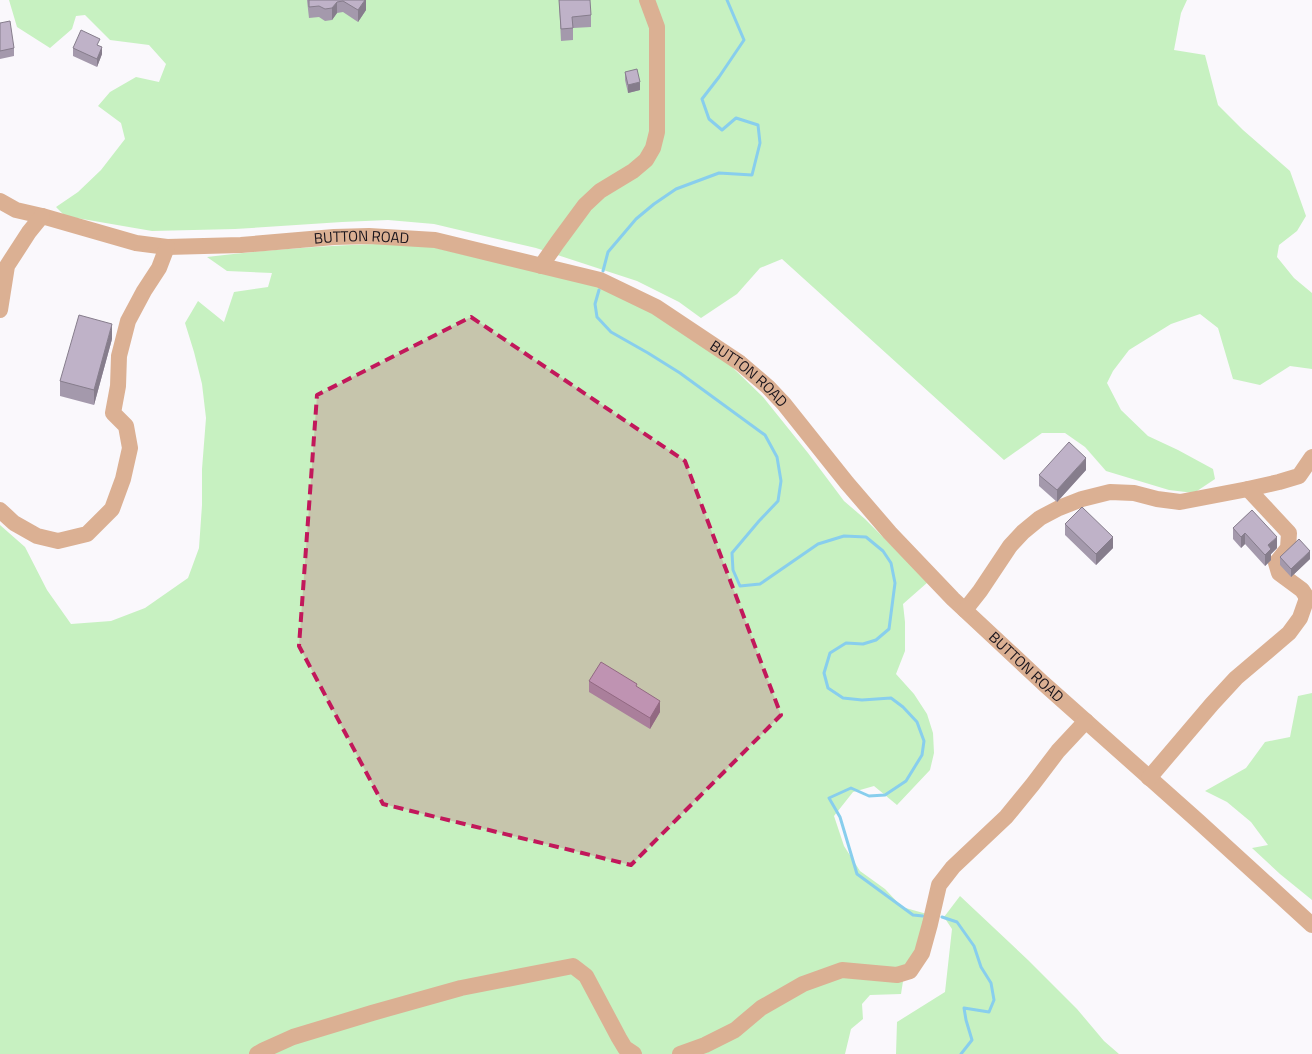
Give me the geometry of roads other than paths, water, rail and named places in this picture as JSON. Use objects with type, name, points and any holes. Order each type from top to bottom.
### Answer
[{"type":"street","points":[[541,266],[585,205],[600,192],[633,171],[646,160],[653,148],[657,132],[657,27],[646,0]]},
{"type":"street","name":"BUTTON ROAD","points":[[0,200],[16,210],[136,243],[167,247],[241,245],[369,236],[435,240],[600,280],[656,307],[740,363],[768,387],[890,533],[965,610],[1043,683],[1312,924]]},
{"type":"street","points":[[0,310],[7,266],[42,216]]},
{"type":"street","points":[[0,510],[14,523],[37,536],[58,541],[87,534],[112,509],[123,479],[130,448],[126,426],[113,413],[118,386],[119,356],[128,321],[159,268],[167,247]]},
{"type":"street","points":[[965,610],[1010,546],[1040,518],[1059,508],[1110,492],[1180,502],[1248,489],[1299,476],[1312,456]]},
{"type":"street","points":[[1150,778],[1187,732],[1236,678],[1289,633],[1300,618],[1306,601],[1306,596],[1302,590],[1279,573],[1276,563],[1288,548],[1289,534],[1248,489]]},
{"type":"street","points":[[680,1054],[705,1045],[735,1030],[761,1008],[803,984],[842,970],[897,974],[910,971],[922,953],[939,886],[953,867],[1006,817],[1058,751],[1086,721]]},
{"type":"street","points":[[257,1054],[293,1037],[380,1010],[461,988],[573,966],[586,976],[625,1048],[634,1054]]},
{"type":"waterway","points":[[603,271],[608,252],[636,219],[676,189],[719,173],[752,175],[760,143],[758,125],[736,118],[722,130],[709,119],[702,99],[744,40],[727,0]]},
{"type":"waterway","points":[[599,290],[595,304],[597,317],[611,332],[680,373],[765,435],[777,457],[781,481],[778,501],[732,553],[733,570],[740,586],[760,584],[818,544],[844,536],[866,537],[883,551],[891,563],[895,583],[889,629],[876,640],[863,644],[846,643],[830,653],[824,673],[828,688],[843,698],[862,700],[891,698],[903,707],[917,722],[924,741],[922,755],[906,781],[885,795],[869,796],[851,788],[829,798],[840,817],[857,874],[913,915],[923,916]]},
{"type":"waterway","points":[[942,917],[957,922],[974,946],[981,967],[991,983],[994,1000],[989,1012],[964,1008],[972,1040],[961,1054]]}]
